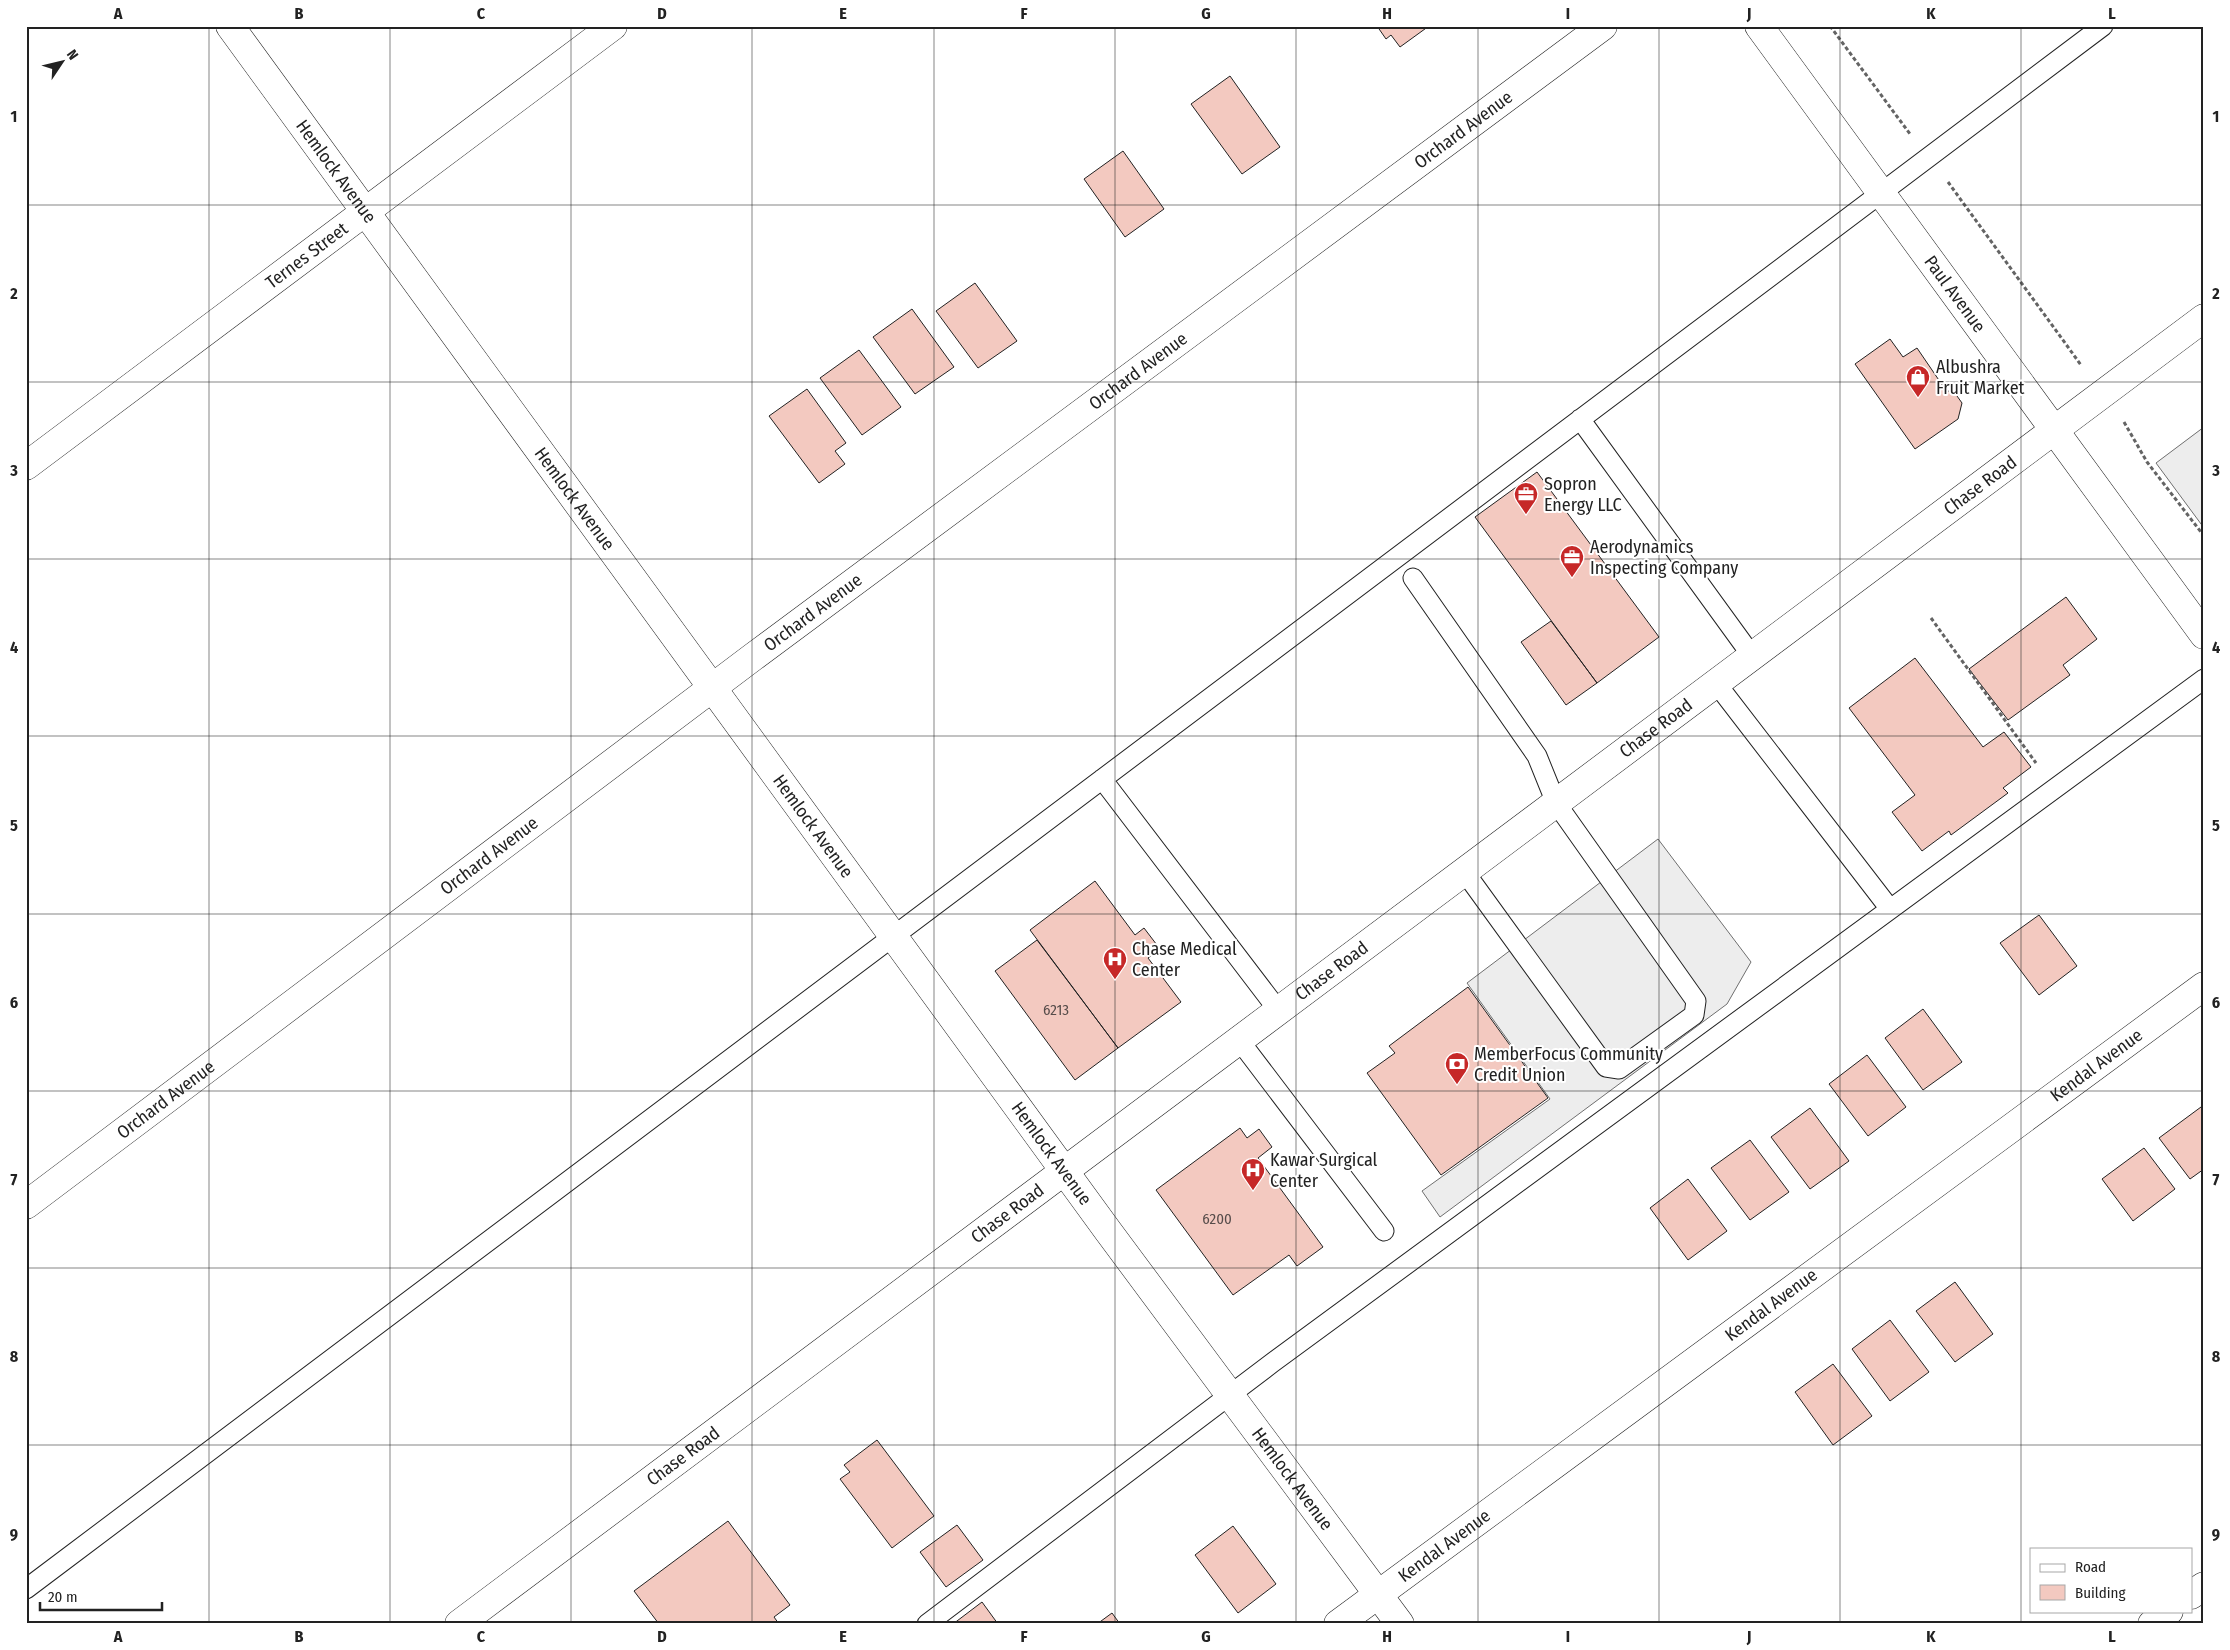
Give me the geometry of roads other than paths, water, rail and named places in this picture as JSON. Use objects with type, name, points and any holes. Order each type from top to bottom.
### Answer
[{"type":"street","name":"Hemlock Avenue","points":[[230,26],[892,936],[1229,1395],[1400,1624]]},
{"type":"street","name":"Ternes Street","points":[[26,466],[613,26]]},
{"type":"street","name":"Orchard Avenue","points":[[26,1205],[711,688],[1603,26]]},
{"type":"street","name":"Paul Avenue","points":[[1759,26],[2204,635]]},
{"type":"street","name":"Chase Road","points":[[459,1624],[2204,318]]},
{"type":"street","name":"Kendal Avenue","points":[[1338,1624],[2204,986]]},
{"type":"street","points":[[2192,1594],[2204,1586]]},
{"type":"street","points":[[2152,1624],[2168,1612]]},
{"type":"lane","points":[[26,1589],[2103,26]]},
{"type":"lane","points":[[1580,419],[1752,656]]},
{"type":"lane","points":[[1413,578],[1537,756],[1556,803],[1696,1001],[1694,1015],[1620,1069],[1606,1067],[1464,872]]},
{"type":"lane","points":[[927,1624],[1229,1395],[2204,679]]},
{"type":"lane","points":[[1716,683],[1890,909]]},
{"type":"lane","points":[[1102,779],[1278,1010]]},
{"type":"lane","points":[[1239,1040],[1384,1231]]},
{"type":"place","name":"Albushra Fruit Market","points":[[1918,398]]},
{"type":"place","name":"Sopron Energy LLC","points":[[1526,515]]},
{"type":"place","name":"Aerodynamics Inspecting Company","points":[[1572,578]]},
{"type":"place","name":"Chase Medical Center","points":[[1115,980]]},
{"type":"place","name":"MemberFocus Community Credit Union","points":[[1457,1085]]},
{"type":"place","name":"Kawar Surgical Center","points":[[1253,1191]]}]
